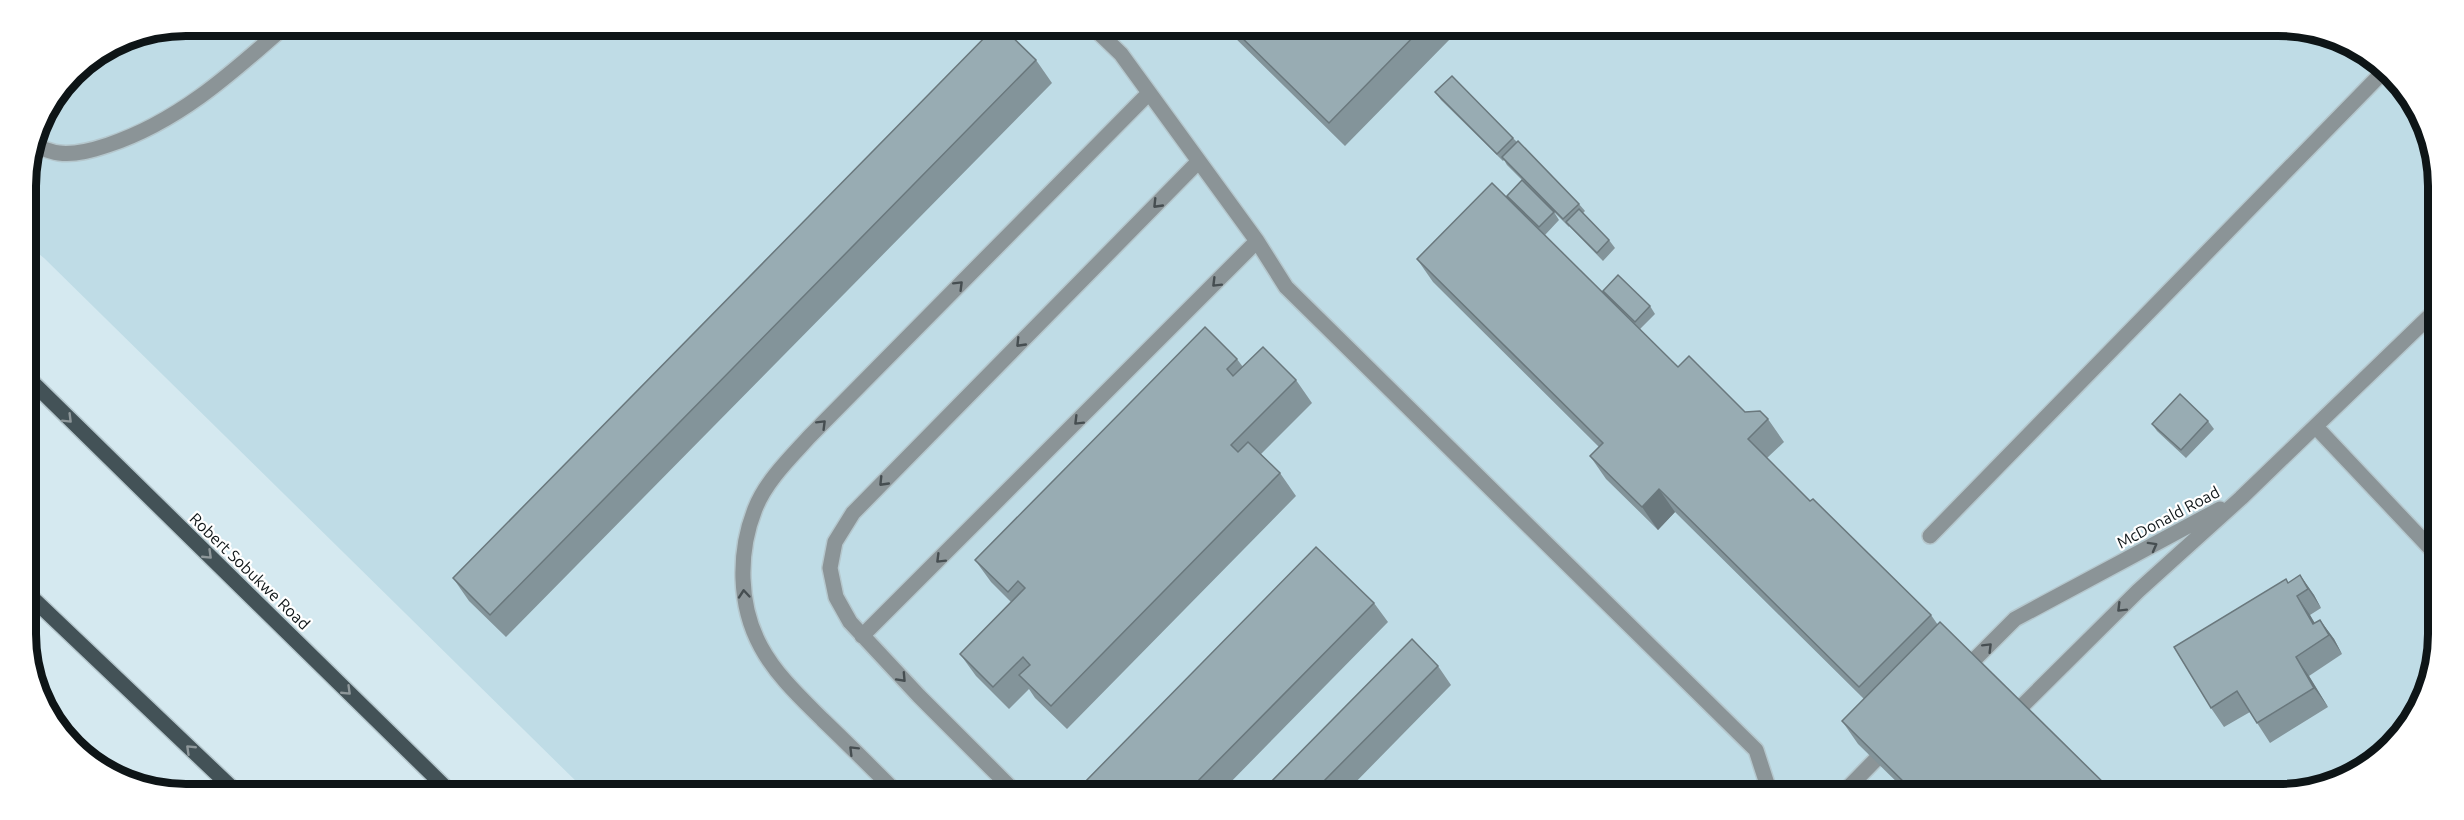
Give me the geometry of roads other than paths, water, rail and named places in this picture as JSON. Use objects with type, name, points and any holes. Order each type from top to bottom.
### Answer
[{"type":"main road","name":"Robert Sobukwe Road","points":[[36,386],[442,784]]},
{"type":"main road","points":[[36,602],[228,784]]},
{"type":"lane","points":[[41,148],[58,153],[87,151],[121,140],[165,119],[199,99],[273,36]]},
{"type":"lane","points":[[1102,36],[1121,54],[1257,242],[1286,286],[1756,750],[1767,784]]},
{"type":"lane","points":[[1930,536],[2379,76]]},
{"type":"lane","points":[[888,784],[789,686],[761,647],[746,609],[742,573],[747,537],[755,508],[774,476],[810,436],[1149,93]]},
{"type":"lane","points":[[1007,784],[850,622],[836,597],[830,568],[835,542],[853,513],[1198,162]]},
{"type":"lane","points":[[862,636],[1257,242]]},
{"type":"lane","points":[[2241,498],[2428,318]]},
{"type":"lane","points":[[2316,427],[2428,546]]},
{"type":"lane","name":"McDonald Road","points":[[1950,685],[2016,619],[2241,498]]},
{"type":"lane","name":"McDonald Road","points":[[2003,726],[2138,591],[2241,498]]},
{"type":"lane","points":[[1852,784],[1900,735]]}]
